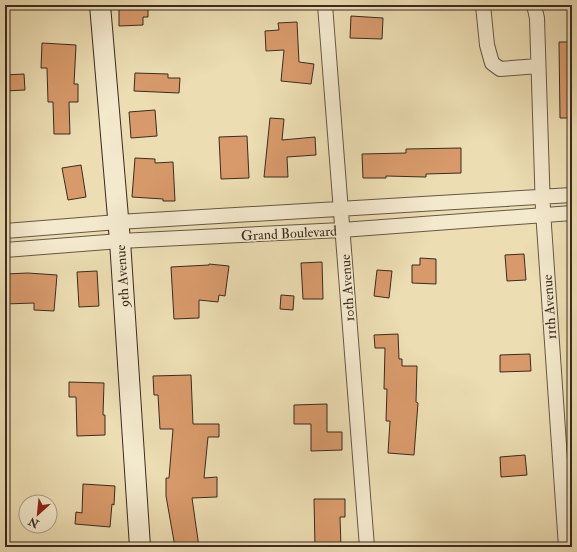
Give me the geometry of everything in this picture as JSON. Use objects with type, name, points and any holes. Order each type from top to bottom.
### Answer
[{"type":"street","name":"9th Avenue","points":[[100,5],[119,232],[140,547]]},
{"type":"street","name":"10th Avenue","points":[[325,5],[367,547]]},
{"type":"street","points":[[483,5],[487,45],[492,63],[500,68],[538,66]]},
{"type":"street","name":"11th Avenue","points":[[534,5],[537,18],[543,215],[566,547]]},
{"type":"street","name":"Grand Boulevard","points":[[5,250],[119,232],[341,209],[572,195]]},
{"type":"street","name":"Grand Boulevard","points":[[5,231],[119,232],[342,230],[572,213]]},
{"type":"building","points":[[119,5],[148,5],[148,17],[143,17],[143,25],[119,26]]},
{"type":"building","points":[[351,16],[383,18],[382,39],[350,38]]},
{"type":"building","points":[[297,22],[299,62],[314,64],[311,84],[281,81],[284,50],[266,51],[265,31],[279,30],[278,23]]},
{"type":"building","points":[[559,42],[572,42],[572,118],[560,118]]},
{"type":"building","points":[[42,43],[76,45],[74,84],[78,84],[78,102],[69,102],[70,134],[54,134],[53,102],[48,102],[47,68],[41,68]]},
{"type":"building","points":[[135,73],[168,74],[168,78],[180,78],[179,93],[134,91]]},
{"type":"building","points":[[24,74],[25,90],[5,91],[5,75]]},
{"type":"building","points":[[155,110],[157,136],[131,138],[129,112]]},
{"type":"building","points":[[270,118],[284,119],[282,140],[315,137],[316,155],[287,157],[288,177],[264,177]]},
{"type":"building","points":[[247,136],[249,178],[221,179],[219,137]]},
{"type":"building","points":[[461,148],[461,173],[426,174],[426,177],[386,176],[386,178],[363,178],[362,154],[406,153],[406,149]]},
{"type":"building","points":[[135,158],[155,159],[155,163],[173,162],[175,201],[132,197]]},
{"type":"building","points":[[81,165],[86,197],[68,200],[62,168]]},
{"type":"building","points":[[524,254],[526,280],[507,281],[505,255]]},
{"type":"building","points":[[420,258],[436,259],[436,284],[412,283],[412,265],[420,265]]},
{"type":"building","points":[[322,262],[323,299],[303,299],[301,263]]},
{"type":"building","points":[[209,264],[229,266],[225,296],[219,295],[218,302],[199,300],[199,318],[174,319],[171,267]]},
{"type":"building","points":[[377,270],[392,271],[389,298],[374,296]]},
{"type":"building","points":[[97,271],[99,306],[79,307],[77,272]]},
{"type":"building","points":[[28,273],[57,275],[54,311],[34,310],[34,303],[5,304],[5,274]]},
{"type":"building","points":[[281,295],[294,296],[293,310],[280,309]]},
{"type":"building","points":[[398,334],[399,359],[402,359],[402,366],[417,366],[416,402],[418,403],[414,455],[388,453],[390,421],[386,421],[387,389],[384,389],[385,348],[375,348],[374,335]]},
{"type":"building","points":[[530,354],[531,371],[500,372],[500,355]]},
{"type":"building","points":[[191,375],[193,424],[219,424],[219,437],[208,437],[204,478],[217,477],[217,497],[192,498],[199,547],[175,547],[166,496],[166,478],[169,478],[173,429],[160,429],[158,395],[154,395],[153,376]]},
{"type":"building","points":[[69,382],[104,383],[103,415],[105,415],[105,435],[77,436],[76,397],[69,397]]},
{"type":"building","points":[[327,404],[327,432],[342,432],[342,450],[311,451],[311,424],[294,424],[294,405]]},
{"type":"building","points":[[525,455],[527,475],[501,477],[500,457]]},
{"type":"building","points":[[83,484],[115,486],[114,505],[112,504],[110,527],[75,524],[76,512],[82,513]]},
{"type":"building","points":[[314,499],[345,499],[345,517],[340,517],[341,547],[315,547]]}]
